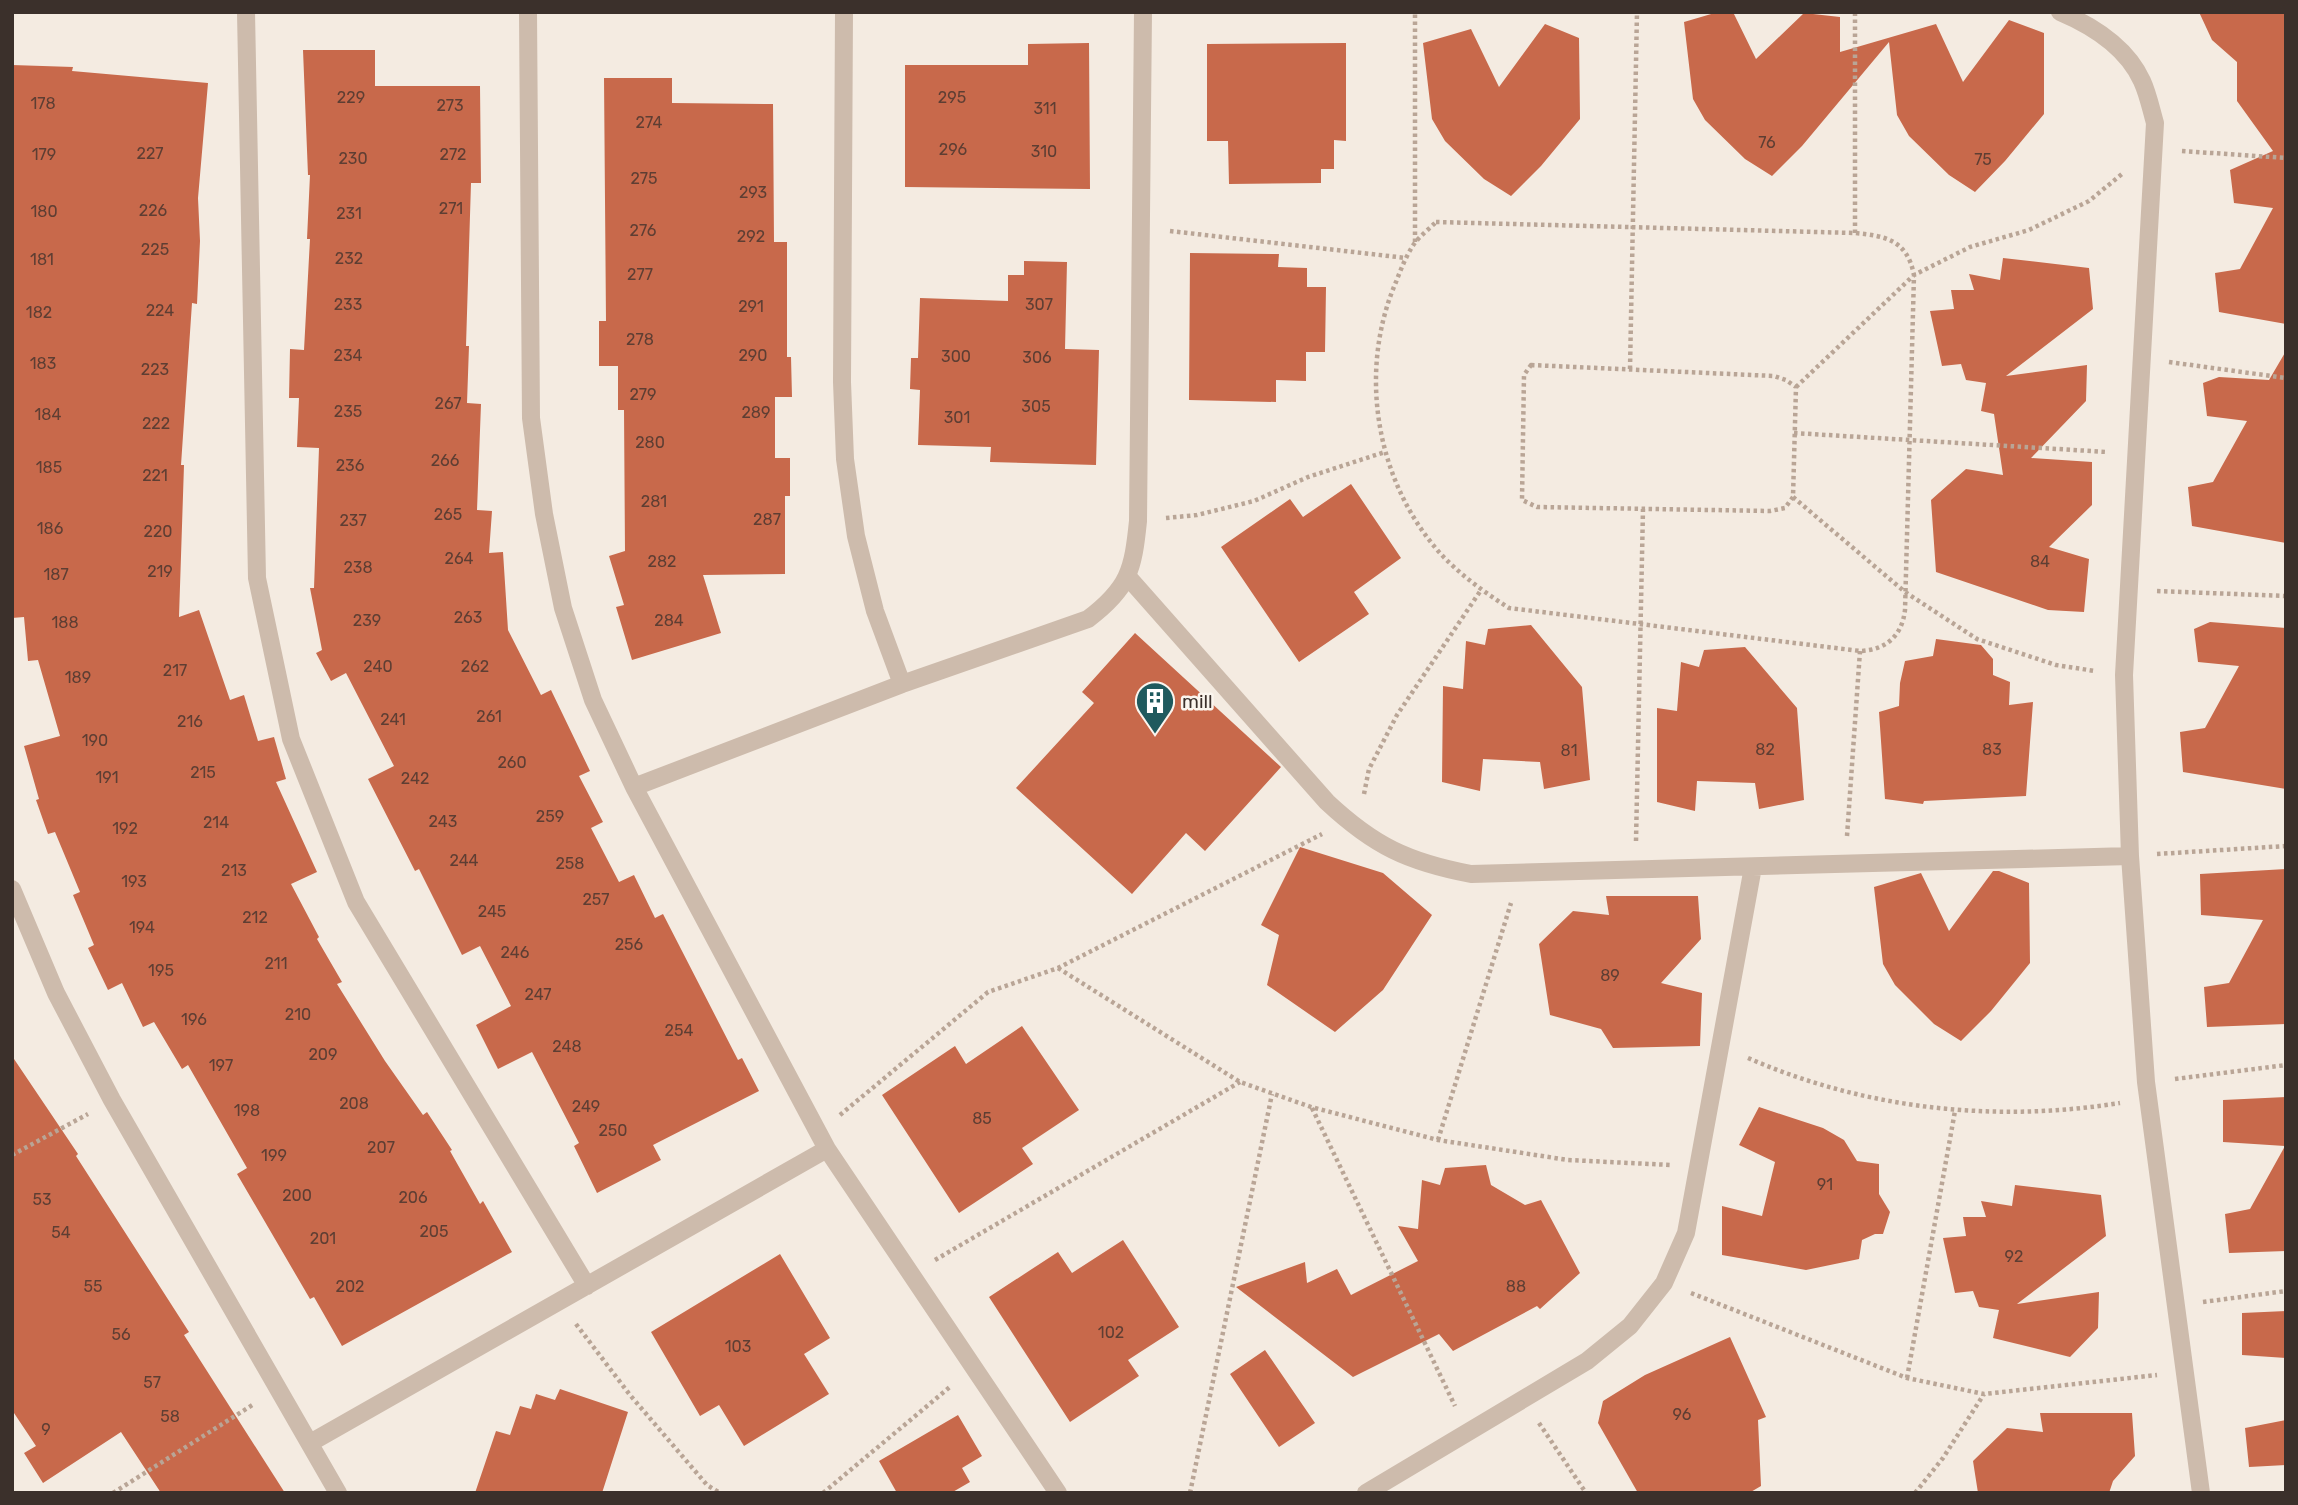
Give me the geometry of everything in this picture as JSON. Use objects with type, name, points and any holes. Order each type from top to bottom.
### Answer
[{"type":"street","points":[[246,12],[257,578],[291,739],[356,902],[587,1286]]},
{"type":"street","points":[[528,12],[531,418],[544,514],[563,608],[593,700],[634,787],[823,1141],[1058,1493]]},
{"type":"street","points":[[844,12],[842,382],[845,459],[856,536],[872,598],[902,684]]},
{"type":"street","points":[[634,787],[902,684],[1088,619],[1111,601],[1128,578],[1135,553],[1138,521],[1143,12]]},
{"type":"street","points":[[2060,12],[2078,20],[2115,44],[2142,80],[2155,123],[2123,675],[2130,856],[2147,1090],[2201,1493]]},
{"type":"street","points":[[1128,578],[1327,802],[1352,825],[1392,851],[1431,866],[1471,874],[2130,856]]},
{"type":"street","points":[[1366,1493],[1587,1361],[1630,1326],[1664,1283],[1686,1233],[1753,867]]},
{"type":"street","points":[[12,889],[56,993],[112,1100],[338,1493]]},
{"type":"street","points":[[310,1443],[587,1286],[823,1141]]},
{"type":"path","points":[[1415,12],[1415,243]]},
{"type":"path","points":[[1630,369],[1637,12]]},
{"type":"path","points":[[1855,12],[1855,233]]},
{"type":"path","points":[[1796,387],[1774,376],[1531,365],[1524,375],[1522,500],[1536,507],[1770,511],[1784,508],[1793,497],[1796,387],[1914,275],[1970,247],[2029,230],[2089,201],[2153,149],[2286,158]]},
{"type":"path","points":[[1436,222],[1855,233],[1882,236],[1894,242],[1912,263],[1914,275],[1905,592],[1903,624],[1896,636],[1874,651],[1860,651],[1509,608],[1481,590],[1439,552],[1406,505],[1385,452],[1376,403],[1376,354],[1386,304],[1415,243],[1436,222]]},
{"type":"path","points":[[1141,228],[1406,258]]},
{"type":"path","points":[[2142,359],[2286,378]]},
{"type":"path","points":[[1794,433],[2136,454]]},
{"type":"path","points":[[1138,521],[1197,515],[1254,501],[1308,477],[1385,452]]},
{"type":"path","points":[[1793,497],[1905,592],[1976,639],[2056,665],[2123,675]]},
{"type":"path","points":[[1636,870],[1643,509]]},
{"type":"path","points":[[2128,589],[2286,596]]},
{"type":"path","points":[[823,1141],[988,992],[1058,968],[1352,825],[1369,769],[1397,715],[1481,590]]},
{"type":"path","points":[[1845,864],[1860,651]]},
{"type":"path","points":[[2130,856],[2286,846]]},
{"type":"path","points":[[1438,1140],[1520,873]]},
{"type":"path","points":[[1058,968],[1240,1082],[1311,1107],[1438,1140],[1568,1160],[1700,1167]]},
{"type":"path","points":[[1721,1046],[1777,1071],[1836,1089],[1955,1111],[2020,1113],[2084,1109],[2147,1090],[2286,1065]]},
{"type":"path","points":[[910,1274],[1240,1082]]},
{"type":"path","points":[[1190,1493],[1272,1094]]},
{"type":"path","points":[[12,1155],[112,1100]]},
{"type":"path","points":[[1311,1107],[1467,1433]]},
{"type":"path","points":[[1908,1378],[1955,1111]]},
{"type":"path","points":[[1664,1283],[1908,1378],[1984,1394],[2185,1372]]},
{"type":"path","points":[[2176,1305],[2286,1291]]},
{"type":"path","points":[[559,1301],[630,1395],[707,1485],[720,1493]]},
{"type":"path","points":[[823,1493],[973,1368]]},
{"type":"path","points":[[113,1493],[278,1388]]},
{"type":"path","points":[[1915,1493],[1943,1458],[1984,1394]]},
{"type":"path","points":[[1523,1399],[1586,1493]]},
{"type":"path","points":[[703,1493],[707,1485]]},
{"type":"building","points":[[1718,12],[1733,12],[1756,59],[1804,13],[1840,17],[1840,52],[1936,24],[1963,82],[2009,20],[2044,33],[2044,114],[1975,192],[1949,175],[1909,136],[1897,115],[1889,42],[1802,146],[1772,176],[1745,159],[1705,120],[1693,99],[1684,22]]},
{"type":"building","points":[[2199,12],[2286,12],[2286,324],[2219,312],[2215,273],[2240,269],[2273,208],[2234,203],[2230,170],[2273,151],[2237,101],[2237,62],[2212,40]]},
{"type":"building","points":[[1545,24],[1579,38],[1580,119],[1541,166],[1511,196],[1484,179],[1445,141],[1432,119],[1423,43],[1471,29],[1499,87]]},
{"type":"building","points":[[1089,43],[1090,189],[905,187],[905,65],[1028,65],[1028,44]]},
{"type":"building","points":[[1346,43],[1346,141],[1334,140],[1334,169],[1321,169],[1321,183],[1229,184],[1228,141],[1207,141],[1207,44]]},
{"type":"building","points":[[303,50],[375,50],[375,86],[480,86],[481,183],[471,183],[467,403],[481,404],[477,510],[492,511],[489,553],[503,552],[508,630],[541,695],[551,690],[590,771],[579,776],[603,822],[591,828],[619,882],[634,875],[655,918],[663,914],[738,1060],[742,1058],[759,1091],[653,1145],[661,1160],[597,1193],[574,1146],[579,1143],[532,1052],[498,1069],[476,1025],[511,1006],[480,946],[462,955],[419,869],[415,871],[368,779],[394,766],[346,673],[331,681],[316,653],[322,650],[310,588],[314,588],[319,448],[297,447],[299,398],[289,398],[290,349],[304,350],[310,239],[307,239],[310,175]]},
{"type":"building","points":[[12,65],[73,67],[72,71],[208,83],[198,198],[200,241],[197,304],[192,303],[181,465],[184,465],[179,617],[199,610],[230,700],[244,695],[258,741],[274,737],[286,779],[276,782],[317,872],[291,884],[319,937],[317,939],[342,982],[337,984],[385,1061],[423,1115],[427,1112],[452,1150],[450,1151],[480,1204],[483,1201],[512,1252],[342,1346],[314,1297],[310,1299],[237,1174],[247,1168],[188,1065],[182,1069],[154,1022],[143,1027],[122,983],[108,990],[88,948],[94,945],[73,895],[80,892],[55,832],[48,834],[36,800],[39,799],[24,746],[60,736],[38,660],[28,661],[24,617],[12,618]]},
{"type":"building","points":[[604,78],[672,78],[672,103],[773,104],[774,242],[787,242],[787,357],[791,357],[792,397],[775,397],[775,458],[790,458],[790,496],[785,496],[785,574],[703,575],[721,633],[632,660],[616,607],[624,605],[609,556],[625,551],[624,410],[618,410],[618,366],[599,366],[599,321],[606,321]]},
{"type":"building","points":[[1190,253],[1279,254],[1278,267],[1307,268],[1307,287],[1326,287],[1325,352],[1306,352],[1306,381],[1276,380],[1276,402],[1189,400]]},
{"type":"building","points":[[2003,258],[2089,268],[2093,309],[2006,376],[2087,365],[2086,401],[2031,458],[2092,462],[2092,505],[2049,547],[2089,559],[2084,612],[2048,610],[1936,572],[1931,500],[1966,469],[2003,475],[1994,414],[1981,411],[1986,383],[1966,380],[1961,364],[1942,366],[1930,311],[1954,309],[1951,290],[1974,290],[1969,274],[2000,280]]},
{"type":"building","points":[[1024,261],[1067,262],[1065,349],[1099,350],[1096,465],[990,462],[991,447],[918,445],[920,390],[910,389],[911,358],[918,358],[920,298],[1008,301],[1008,275],[1024,275]]},
{"type":"building","points":[[2286,351],[2286,543],[2192,526],[2188,487],[2213,482],[2247,421],[2207,416],[2203,383],[2219,377],[2269,380]]},
{"type":"building","points":[[1351,484],[1401,558],[1354,592],[1369,614],[1299,662],[1221,547],[1290,499],[1303,517]]},
{"type":"building","points":[[2210,622],[2286,628],[2286,789],[2183,772],[2180,732],[2205,728],[2239,666],[2198,662],[2194,629]]},
{"type":"building","points":[[1531,625],[1582,687],[1590,780],[1544,789],[1540,762],[1483,759],[1480,791],[1442,782],[1443,686],[1463,689],[1466,641],[1485,645],[1488,629]]},
{"type":"building","name":"mill","points":[[1135,633],[1281,767],[1205,851],[1186,833],[1132,894],[1016,788],[1094,703],[1082,692]]},
{"type":"building","points":[[1936,639],[1981,645],[1993,659],[1993,675],[2010,682],[2009,705],[2033,702],[2026,796],[1924,801],[1923,804],[1885,799],[1879,712],[1899,706],[1905,661],[1933,656]]},
{"type":"building","points":[[1745,647],[1797,708],[1804,800],[1759,809],[1755,783],[1697,781],[1695,811],[1657,802],[1657,708],[1677,711],[1681,662],[1699,667],[1704,650]]},
{"type":"building","points":[[1300,847],[1383,873],[1432,915],[1383,990],[1335,1032],[1267,985],[1279,935],[1261,925]]},
{"type":"building","points":[[2286,869],[2286,1024],[2207,1027],[2204,987],[2229,983],[2263,920],[2201,915],[2200,874]]},
{"type":"building","points":[[1993,871],[2029,883],[2030,963],[1991,1011],[1961,1041],[1934,1024],[1895,985],[1883,964],[1874,887],[1921,873],[1949,931]]},
{"type":"building","points":[[1606,896],[1698,896],[1701,939],[1661,983],[1702,993],[1700,1046],[1613,1048],[1601,1029],[1550,1015],[1539,944],[1573,911],[1609,915]]},
{"type":"building","points":[[1022,1026],[1079,1110],[1022,1148],[1033,1164],[959,1213],[882,1095],[955,1046],[966,1064]]},
{"type":"building","points":[[12,1056],[78,1154],[76,1156],[189,1332],[184,1335],[285,1493],[161,1493],[121,1432],[43,1483],[24,1453],[36,1446],[12,1410]]},
{"type":"building","points":[[2286,1097],[2286,1251],[2229,1253],[2225,1214],[2250,1209],[2285,1146],[2223,1142],[2223,1100]]},
{"type":"building","points":[[1759,1107],[1823,1128],[1844,1140],[1857,1161],[1879,1164],[1879,1194],[1890,1212],[1883,1234],[1875,1234],[1862,1240],[1859,1259],[1806,1270],[1722,1255],[1722,1206],[1762,1216],[1775,1162],[1739,1145]]},
{"type":"building","points":[[1486,1165],[1491,1185],[1525,1205],[1541,1200],[1580,1273],[1540,1309],[1537,1306],[1453,1351],[1439,1334],[1353,1377],[1236,1287],[1305,1262],[1307,1283],[1337,1269],[1351,1295],[1418,1261],[1398,1226],[1418,1229],[1422,1180],[1440,1185],[1445,1168]]},
{"type":"building","points":[[2015,1185],[2101,1195],[2106,1236],[2017,1304],[2099,1292],[2098,1328],[2070,1357],[1993,1338],[1999,1310],[1979,1307],[1973,1291],[1955,1293],[1943,1238],[1966,1236],[1963,1217],[1986,1217],[1981,1201],[2012,1206]]},
{"type":"building","points":[[1123,1240],[1179,1327],[1128,1360],[1139,1376],[1070,1422],[989,1297],[1058,1252],[1072,1273]]},
{"type":"building","points":[[780,1254],[830,1338],[804,1354],[829,1394],[744,1446],[719,1405],[700,1416],[651,1332]]},
{"type":"building","points":[[2286,1311],[2286,1358],[2242,1355],[2242,1313]]},
{"type":"building","points":[[1730,1337],[1766,1417],[1758,1420],[1761,1486],[1749,1493],[1638,1493],[1598,1423],[1603,1401],[1645,1375]]},
{"type":"building","points":[[1265,1350],[1315,1423],[1279,1447],[1230,1374]]},
{"type":"building","points":[[560,1389],[628,1412],[602,1493],[475,1493],[496,1431],[510,1435],[520,1406],[531,1409],[536,1394],[555,1400]]},
{"type":"building","points":[[2040,1413],[2132,1413],[2135,1456],[2113,1481],[2109,1493],[1978,1493],[1973,1461],[2007,1428],[2043,1432]]},
{"type":"building","points":[[958,1415],[982,1456],[962,1468],[970,1482],[951,1493],[897,1493],[879,1461]]},
{"type":"building","points":[[2286,1420],[2286,1465],[2249,1467],[2245,1428]]},
{"type":"place","name":"mill","points":[[1155,735]]}]
